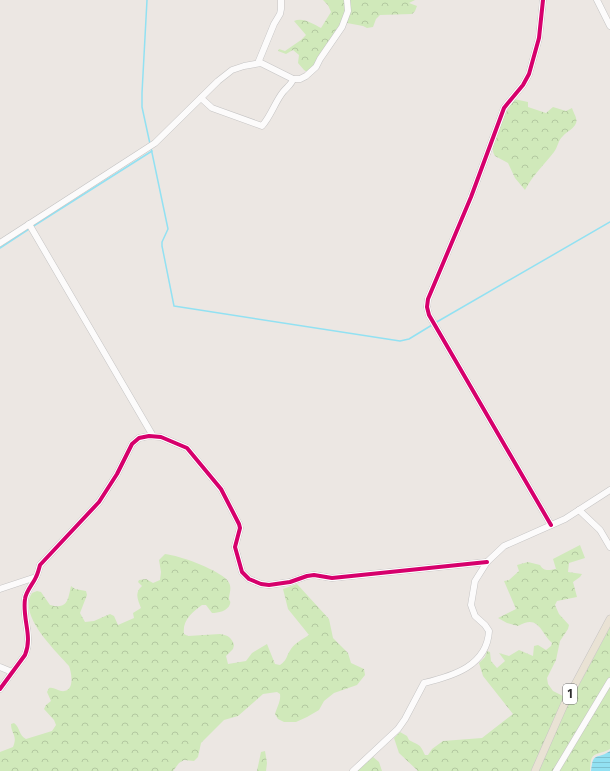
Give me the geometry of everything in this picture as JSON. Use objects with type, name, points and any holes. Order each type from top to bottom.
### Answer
[{"type":"main road","name":"1","points":[[535,771],[564,705],[610,619]]},
{"type":"street","points":[[258,63],[274,24],[280,14],[281,0]]},
{"type":"street","points":[[0,243],[31,226],[155,143],[218,81],[237,67],[258,63],[266,64],[293,79],[300,79],[306,76],[316,67],[345,20],[348,11],[347,0]]},
{"type":"street","points":[[543,0],[539,38],[529,74],[523,85],[504,108],[471,197],[428,299],[427,311],[551,526]]},
{"type":"street","points":[[597,0],[610,26]]},
{"type":"street","points":[[201,98],[212,108],[262,126],[283,92],[293,82],[293,79]]},
{"type":"street","points":[[31,226],[154,436]]},
{"type":"street","points":[[0,689],[25,655],[29,645],[25,598],[42,562],[93,509],[117,474],[132,444],[139,438],[154,436],[180,444],[187,448],[220,490],[240,528],[235,547],[242,572],[245,576],[254,581],[269,585],[290,582],[314,575],[332,578],[487,562]]},
{"type":"street","points":[[353,771],[398,729],[405,720],[424,684],[464,669],[474,663],[480,656],[488,638],[489,631],[473,613],[471,600],[475,581],[487,562],[504,546],[565,519],[610,490]]},
{"type":"street","points":[[579,510],[600,530],[610,546]]},
{"type":"street","points":[[0,589],[36,577]]},
{"type":"street","points":[[0,667],[12,672]]},
{"type":"street","points":[[556,771],[610,681]]},
{"type":"green space","points":[[323,0],[345,0],[343,20],[314,66],[307,72],[298,63],[299,55],[293,50],[286,54],[278,51],[279,49],[285,51],[306,35],[294,21],[304,20],[321,28],[331,12],[328,5]]},
{"type":"green space","points":[[349,0],[415,0],[409,3],[417,6],[412,14],[380,15],[376,19],[373,27],[367,28],[347,23]]},
{"type":"green space","points":[[514,99],[528,102],[528,107],[546,113],[553,107],[566,111],[572,108],[576,120],[575,125],[561,138],[554,152],[525,190],[515,178],[508,163],[495,156],[493,151],[493,145],[497,132]]},
{"type":"green space","points":[[580,545],[585,558],[569,563],[568,572],[582,574],[573,582],[577,597],[557,601],[555,605],[559,614],[569,625],[560,641],[556,660],[547,678],[548,684],[553,691],[571,700],[610,627],[610,749],[594,755],[591,760],[590,771],[418,771],[399,753],[394,738],[400,732],[407,736],[409,740],[420,746],[425,755],[428,755],[432,749],[443,741],[482,738],[513,714],[483,676],[479,663],[485,657],[487,651],[490,652],[491,661],[497,668],[505,661],[499,653],[509,656],[519,650],[533,656],[534,646],[538,645],[546,650],[552,643],[535,623],[530,622],[518,626],[507,623],[498,618],[516,609],[504,581],[509,580],[519,571],[517,565],[528,562],[540,565],[545,570],[556,569],[553,559]]},
{"type":"green space","points":[[165,554],[179,557],[205,567],[220,574],[229,583],[229,606],[225,610],[212,613],[206,605],[202,605],[188,617],[184,629],[184,634],[188,636],[220,634],[229,637],[234,645],[233,649],[226,656],[228,664],[246,661],[252,653],[267,644],[275,664],[280,665],[286,659],[289,651],[299,641],[309,635],[288,609],[283,589],[297,584],[329,619],[333,638],[348,653],[351,663],[364,669],[365,675],[357,685],[334,693],[324,701],[319,710],[296,722],[284,722],[278,719],[275,714],[280,694],[277,692],[263,694],[238,716],[224,720],[201,743],[198,757],[194,761],[184,760],[179,763],[173,771],[0,771],[0,752],[13,747],[15,740],[11,724],[14,723],[16,725],[22,736],[26,739],[52,731],[56,725],[54,720],[44,709],[51,701],[47,692],[49,688],[65,691],[69,689],[71,682],[69,666],[40,632],[34,622],[30,612],[29,602],[32,593],[37,591],[41,592],[50,605],[60,606],[64,605],[68,599],[71,586],[75,589],[86,591],[87,595],[80,613],[85,622],[94,621],[110,614],[114,616],[118,625],[134,618],[133,613],[141,608],[137,597],[138,591],[142,586],[138,582],[139,580],[146,579],[153,583],[160,580],[161,572],[159,560]]},
{"type":"green space","points":[[265,751],[267,763],[266,771],[257,771],[261,752]]},
{"type":"green space","points":[[373,757],[379,762],[382,771],[357,771]]},
{"type":"water","points":[[610,751],[610,771],[591,771],[594,758]]},
{"type":"waterway","points":[[147,0],[142,107],[150,144]]},
{"type":"waterway","points":[[151,148],[168,229],[162,242],[162,246],[174,306],[400,341],[409,339],[432,325]]},
{"type":"waterway","points":[[32,227],[152,151]]},
{"type":"waterway","points":[[435,323],[610,222]]},
{"type":"waterway","points":[[0,248],[29,229]]},
{"type":"cycle path","points":[[543,0],[539,38],[529,74],[523,85],[504,108],[471,197],[428,299],[427,307],[429,315],[551,525]]},
{"type":"cycle path","points":[[0,689],[25,655],[28,641],[24,606],[25,599],[37,576],[40,565],[99,502],[117,474],[132,444],[139,438],[149,436],[161,437],[187,448],[221,489],[239,524],[240,528],[235,547],[242,572],[249,579],[261,584],[269,585],[290,582],[314,575],[332,578],[487,562]]}]
